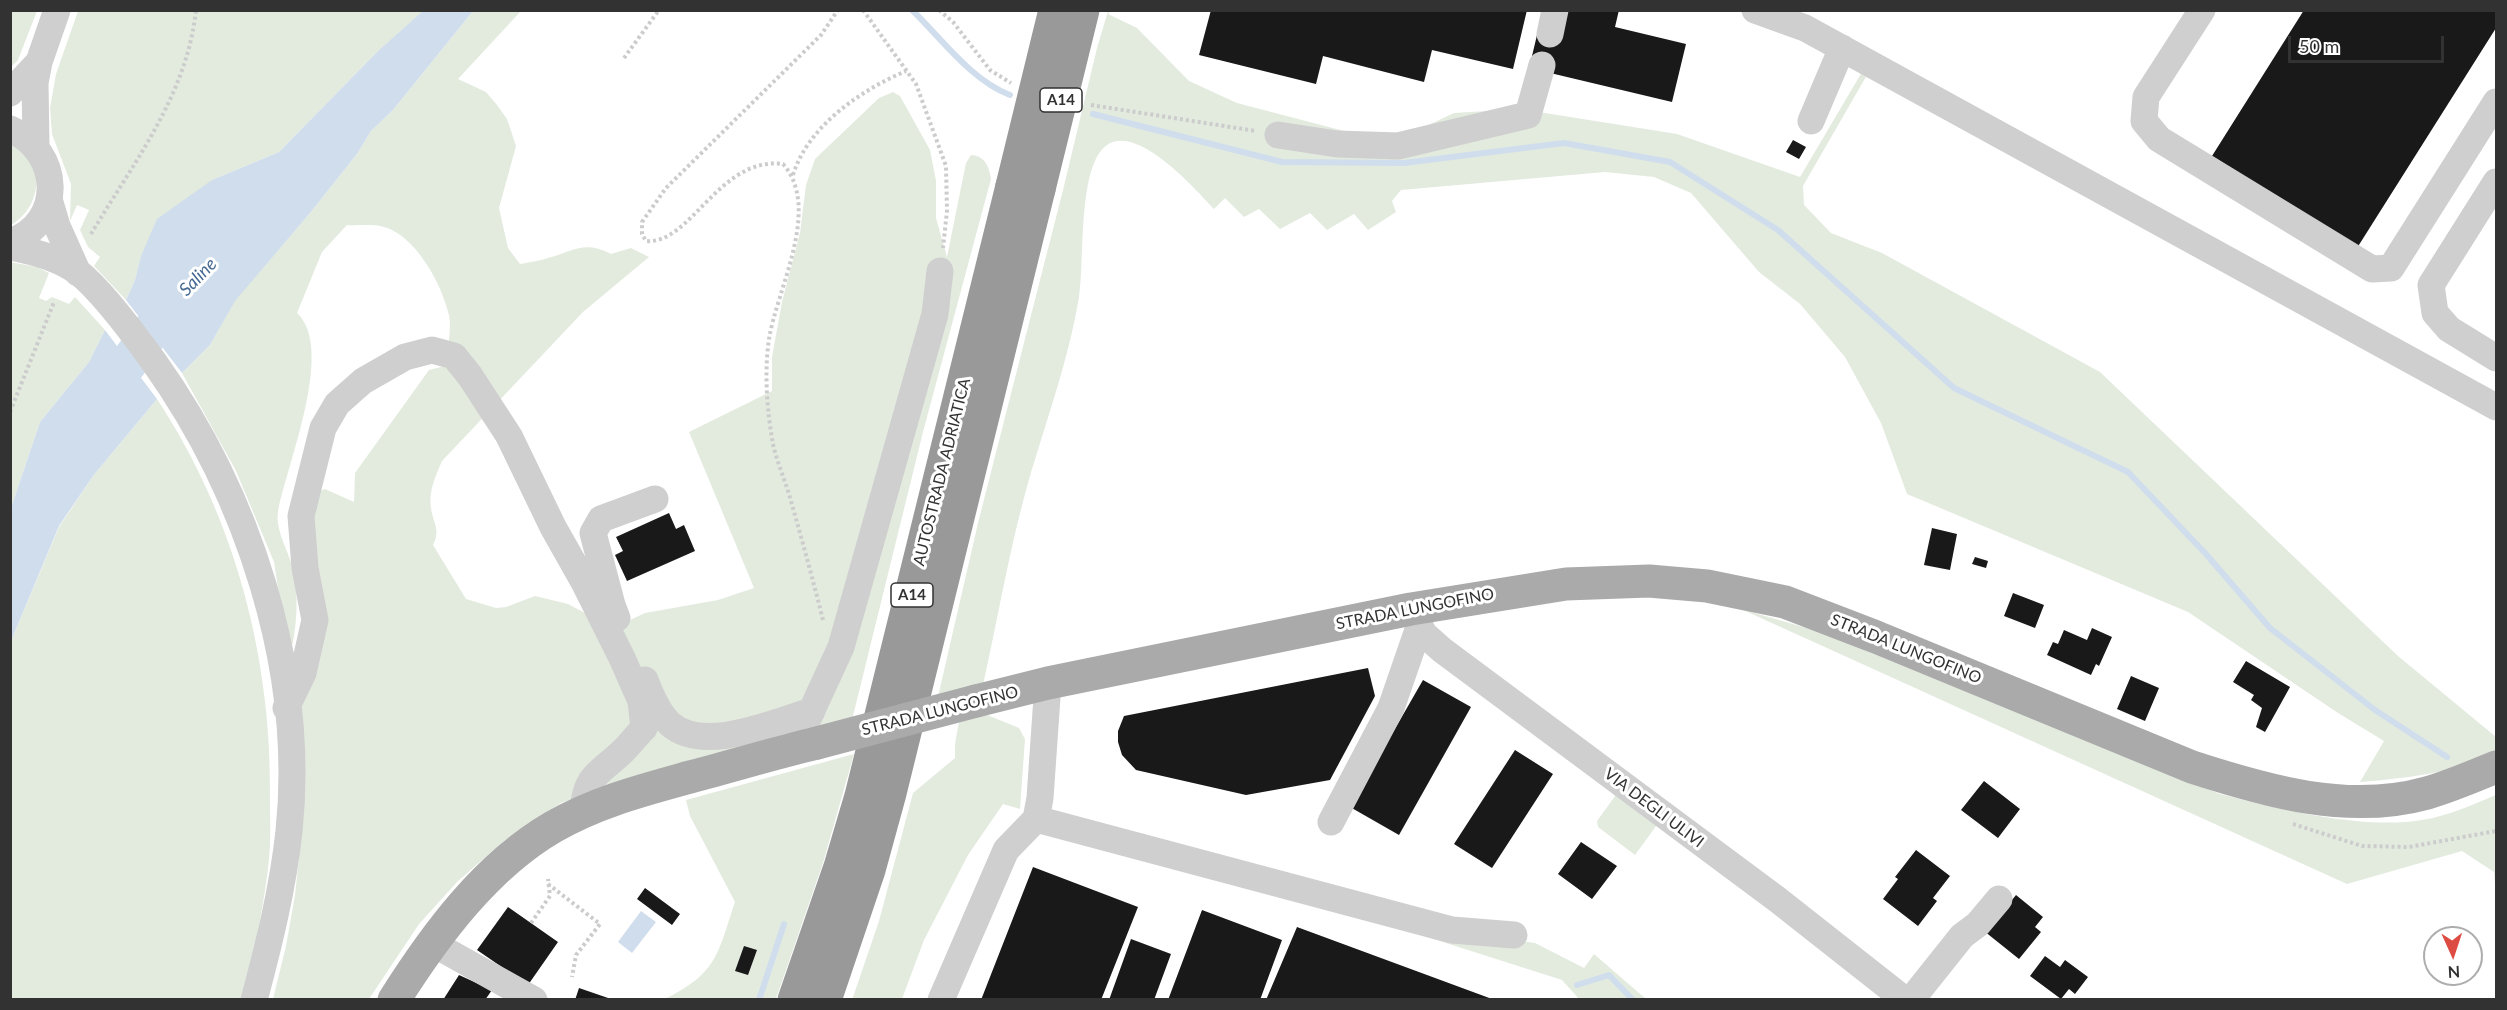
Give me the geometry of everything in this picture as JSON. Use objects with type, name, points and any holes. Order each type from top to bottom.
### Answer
[{"type":"highway","name":"AUTOSTRADA ADRIATICA","points":[[825,999],[869,870],[889,797],[1025,187],[1054,10]]},
{"type":"highway","name":"AUTOSTRADA ADRIATICA","points":[[794,999],[840,867],[861,796],[1025,187],[1083,10]]},
{"type":"main road","name":"STRADA LUNGOFINO","points":[[394,999],[432,943],[469,899],[504,863],[551,828],[583,811],[616,798],[1048,683],[1415,618],[1566,584],[1649,581],[1707,586],[1785,602],[2192,766],[2281,792],[2318,799],[2384,800],[2425,793],[2496,766]]},
{"type":"street","points":[[36,146],[34,104],[39,62],[57,10]]},
{"type":"street","points":[[1755,10],[1805,28],[2496,407]]},
{"type":"street","points":[[2202,10],[2146,97],[2144,122],[2159,139],[2372,269],[2391,268],[2496,102]]},
{"type":"street","points":[[1811,121],[1842,48]]},
{"type":"street","points":[[10,93],[39,62]]},
{"type":"street","points":[[1278,135],[1336,144],[1398,146],[1528,116],[1542,65]]},
{"type":"street","points":[[10,129],[20,133],[36,146],[49,171],[50,199],[71,263],[146,351],[185,409],[219,471],[257,568],[281,659],[291,754],[289,831],[276,915],[254,999]]},
{"type":"street","points":[[2496,182],[2431,285],[2435,313],[2449,329],[2496,358]]},
{"type":"street","points":[[10,242],[26,234],[37,224],[50,199]]},
{"type":"street","points":[[10,247],[71,263]]},
{"type":"street","points":[[806,746],[812,711],[837,654],[934,314],[940,271]]},
{"type":"street","points":[[286,708],[303,673],[315,620],[305,568],[301,516],[323,428],[337,404],[363,381],[405,357],[432,350],[454,356],[470,376],[509,436],[553,527],[589,591],[641,701],[644,728],[624,750],[593,776],[584,793],[583,811]]},
{"type":"street","points":[[655,499],[601,519],[593,533],[612,605],[656,705],[670,724],[687,735],[710,737],[730,734],[812,711]]},
{"type":"street","points":[[1331,822],[1391,708],[1415,618]]},
{"type":"street","name":"VIA DEGLI ULIVI","points":[[1415,618],[1430,639],[1478,678],[1778,900],[1905,999]]},
{"type":"street","points":[[941,999],[1006,850],[1036,819],[1040,798],[1048,683]]},
{"type":"street","points":[[1036,819],[1452,930],[1514,935]]},
{"type":"street","points":[[1911,999],[1962,936],[1978,924],[1999,899]]},
{"type":"street","points":[[432,943],[534,999]]},
{"type":"path","points":[[91,234],[173,99],[188,58],[196,10]]},
{"type":"path","points":[[624,58],[659,10]]},
{"type":"path","points":[[837,654],[825,628],[774,446],[769,412],[767,380],[769,339],[790,265],[798,217],[798,191],[792,175],[783,164],[753,166],[726,183],[671,234],[656,242],[646,241],[642,234],[642,222],[666,188],[820,35],[838,10]]},
{"type":"path","points":[[863,10],[916,84],[946,166],[947,211],[940,271]]},
{"type":"path","points":[[939,10],[953,22],[990,70],[1016,87]]},
{"type":"path","points":[[792,175],[798,157],[840,111],[869,90],[906,71]]},
{"type":"path","points":[[1091,105],[1278,135]]},
{"type":"path","points":[[10,412],[54,302]]},
{"type":"path","points":[[2292,823],[2362,846],[2409,847],[2496,831]]},
{"type":"path","points":[[531,923],[550,896],[548,882],[600,924],[576,955],[572,977]]},
{"type":"shaded area","points":[[11,10],[37,11],[18,60],[11,67]]},
{"type":"shaded area","points":[[1111,10],[1108,14],[1137,28],[1189,81],[1237,103],[1390,143],[1454,113],[1520,109],[1677,134],[1800,177],[1862,72],[1867,75],[1803,186],[1804,205],[1831,233],[1882,253],[2100,372],[2398,656],[2496,737],[2496,754],[2429,774],[2360,782],[2384,741],[2338,713],[2188,612],[1907,494],[1881,423],[1845,357],[1800,304],[1759,272],[1691,193],[1654,177],[1605,172],[1401,190],[1392,201],[1396,212],[1368,230],[1354,214],[1327,230],[1310,213],[1280,229],[1259,209],[1244,217],[1225,198],[1214,209],[1165,162],[1134,143],[1120,141],[1107,145],[1097,156],[1091,173],[1084,215],[1081,281],[1074,322],[1062,372],[1019,518],[983,685],[937,701],[978,523],[1097,48],[1108,11]]},
{"type":"shaded area","points":[[78,11],[424,11],[378,51],[279,152],[212,180],[141,256],[135,280],[126,300],[94,266],[100,257],[88,247],[80,230],[89,210],[77,205],[70,221],[71,184],[52,134],[50,108],[56,74]]},
{"type":"shaded area","points":[[473,11],[521,11],[458,79],[486,92],[507,119],[516,146],[499,208],[508,248],[520,264],[586,247],[611,254],[631,248],[649,257],[583,312],[442,461],[431,496],[436,531],[433,545],[466,599],[496,608],[506,607],[535,596],[568,604],[613,628],[645,613],[718,600],[754,588],[689,432],[772,391],[772,357],[782,302],[800,233],[806,185],[815,159],[879,98],[893,92],[900,96],[930,150],[936,181],[936,218],[947,257],[966,163],[971,155],[980,157],[986,162],[991,179],[923,432],[852,720],[616,785],[561,803],[505,840],[458,881],[419,924],[369,999],[273,999],[286,946],[299,857],[297,699],[315,493],[325,489],[354,502],[355,473],[429,370],[445,366],[450,334],[449,315],[440,289],[425,261],[404,238],[392,230],[376,225],[347,225],[322,252],[297,313],[308,330],[312,353],[310,380],[298,438],[278,512],[279,526],[293,569],[297,600],[291,651],[287,647],[274,562],[236,471],[182,373],[210,345],[235,300],[310,213],[357,154],[371,131],[393,110]]},
{"type":"shaded area","points":[[11,143],[29,159],[34,168],[36,186],[31,205],[19,220],[11,225]]},
{"type":"shaded area","points":[[10,262],[37,267],[49,273],[39,298],[46,301],[52,297],[69,304],[75,297],[105,330],[89,362],[40,422],[11,508]]},
{"type":"shaded area","points":[[157,399],[185,445],[228,542],[244,593],[265,698],[269,751],[270,852],[248,985],[242,999],[11,1000],[11,641],[59,527],[93,476]]},
{"type":"shaded area","points":[[1741,609],[1817,631],[2220,794],[2243,800],[2347,820],[2399,822],[2441,816],[2496,795],[2496,898],[2494,872],[2462,851],[2347,884]]},
{"type":"shaded area","points":[[985,714],[1019,728],[1025,739],[1020,809],[1003,804],[968,855],[924,940],[902,999],[852,1000],[879,921],[913,793],[955,758],[960,716]]},
{"type":"shaded area","points":[[854,754],[823,863],[776,999],[663,1000],[695,981],[713,961],[735,902],[690,816],[686,800]]},
{"type":"shaded area","points":[[1618,792],[1659,822],[1635,855],[1598,827],[1597,821]]},
{"type":"shaded area","points":[[1242,878],[1499,938],[1535,943],[1584,968],[1594,954],[1646,999],[1579,999],[1562,980]]},
{"type":"water","points":[[424,10],[473,11],[393,110],[371,131],[357,154],[310,213],[235,301],[210,345],[182,373],[126,300],[157,219],[212,180],[279,152],[378,51]]},
{"type":"water","points":[[105,330],[157,399],[93,476],[59,526],[11,641],[11,508],[40,422],[89,362]]},
{"type":"water","points":[[641,911],[656,922],[632,953],[618,942]]},
{"type":"building","points":[[1211,10],[1527,10],[1513,69],[1432,50],[1424,82],[1323,56],[1316,84],[1199,55]]},
{"type":"building","points":[[1561,10],[1619,10],[1615,27],[1686,44],[1672,102],[1546,72],[1549,60],[1532,56],[1537,35],[1554,39]]},
{"type":"building","points":[[2304,10],[2496,10],[2496,28],[2357,248],[2212,156]]},
{"type":"building","points":[[1793,140],[1806,147],[1799,159],[1786,152]]},
{"type":"building","points":[[669,513],[676,529],[684,525],[695,551],[627,581],[615,555],[623,551],[616,537]]},
{"type":"building","points":[[1932,528],[1957,534],[1950,570],[1924,565]]},
{"type":"building","points":[[1975,557],[1988,561],[1986,568],[1972,564]]},
{"type":"building","points":[[2013,593],[2044,605],[2035,628],[2004,616]]},
{"type":"building","points":[[2092,628],[2112,637],[2099,666],[2096,664],[2091,675],[2047,655],[2053,642],[2058,644],[2064,630],[2087,640]]},
{"type":"building","points":[[2246,661],[2290,687],[2265,732],[2256,727],[2262,708],[2251,700],[2254,695],[2233,682]]},
{"type":"building","points":[[1368,668],[1375,696],[1330,780],[1246,795],[1136,770],[1122,755],[1118,742],[1118,731],[1124,716]]},
{"type":"building","points":[[2131,676],[2159,688],[2145,721],[2117,709]]},
{"type":"building","points":[[1423,680],[1471,707],[1399,835],[1350,807]]},
{"type":"building","points":[[1515,750],[1553,774],[1492,868],[1454,844]]},
{"type":"building","points":[[1984,781],[2020,809],[1998,838],[1961,810]]},
{"type":"building","points":[[1581,842],[1617,866],[1592,899],[1558,874]]},
{"type":"building","points":[[1916,850],[1950,876],[1933,898],[1937,901],[1918,926],[1883,899],[1898,879],[1895,877]]},
{"type":"building","points":[[1033,867],[1138,907],[1101,1000],[981,1000]]},
{"type":"building","points":[[645,888],[680,914],[672,925],[637,899]]},
{"type":"building","points":[[2016,895],[2043,917],[2035,927],[2041,932],[2019,959],[1979,927],[2003,911]]},
{"type":"building","points":[[508,907],[558,942],[528,985],[477,950]]},
{"type":"building","points":[[1202,910],[1282,940],[1260,1000],[1168,1000]]},
{"type":"building","points":[[1297,927],[1492,999],[1492,1000],[1266,1000]]},
{"type":"building","points":[[1131,939],[1171,954],[1154,1000],[1109,1000]]},
{"type":"building","points":[[744,946],[757,950],[748,975],[735,971]]},
{"type":"building","points":[[2045,956],[2060,967],[2065,960],[2088,977],[2075,994],[2069,989],[2061,999],[2030,976]]},
{"type":"building","points":[[459,975],[492,990],[485,1000],[443,1000]]},
{"type":"building","points":[[579,988],[611,999],[611,1000],[575,1000]]},
{"type":"waterway","points":[[912,10],[970,69],[982,79],[1010,95]]},
{"type":"waterway","points":[[1093,114],[1282,162],[1404,163],[1564,143],[1670,162],[1778,230],[1954,388],[2128,472],[2205,553],[2270,628],[2375,710],[2447,757]]},
{"type":"waterway","name":"Saline","points":[[100,403],[168,307],[185,291]]},
{"type":"waterway","points":[[759,1000],[784,924]]},
{"type":"waterway","points":[[1577,985],[1609,975],[1633,1000]]}]
